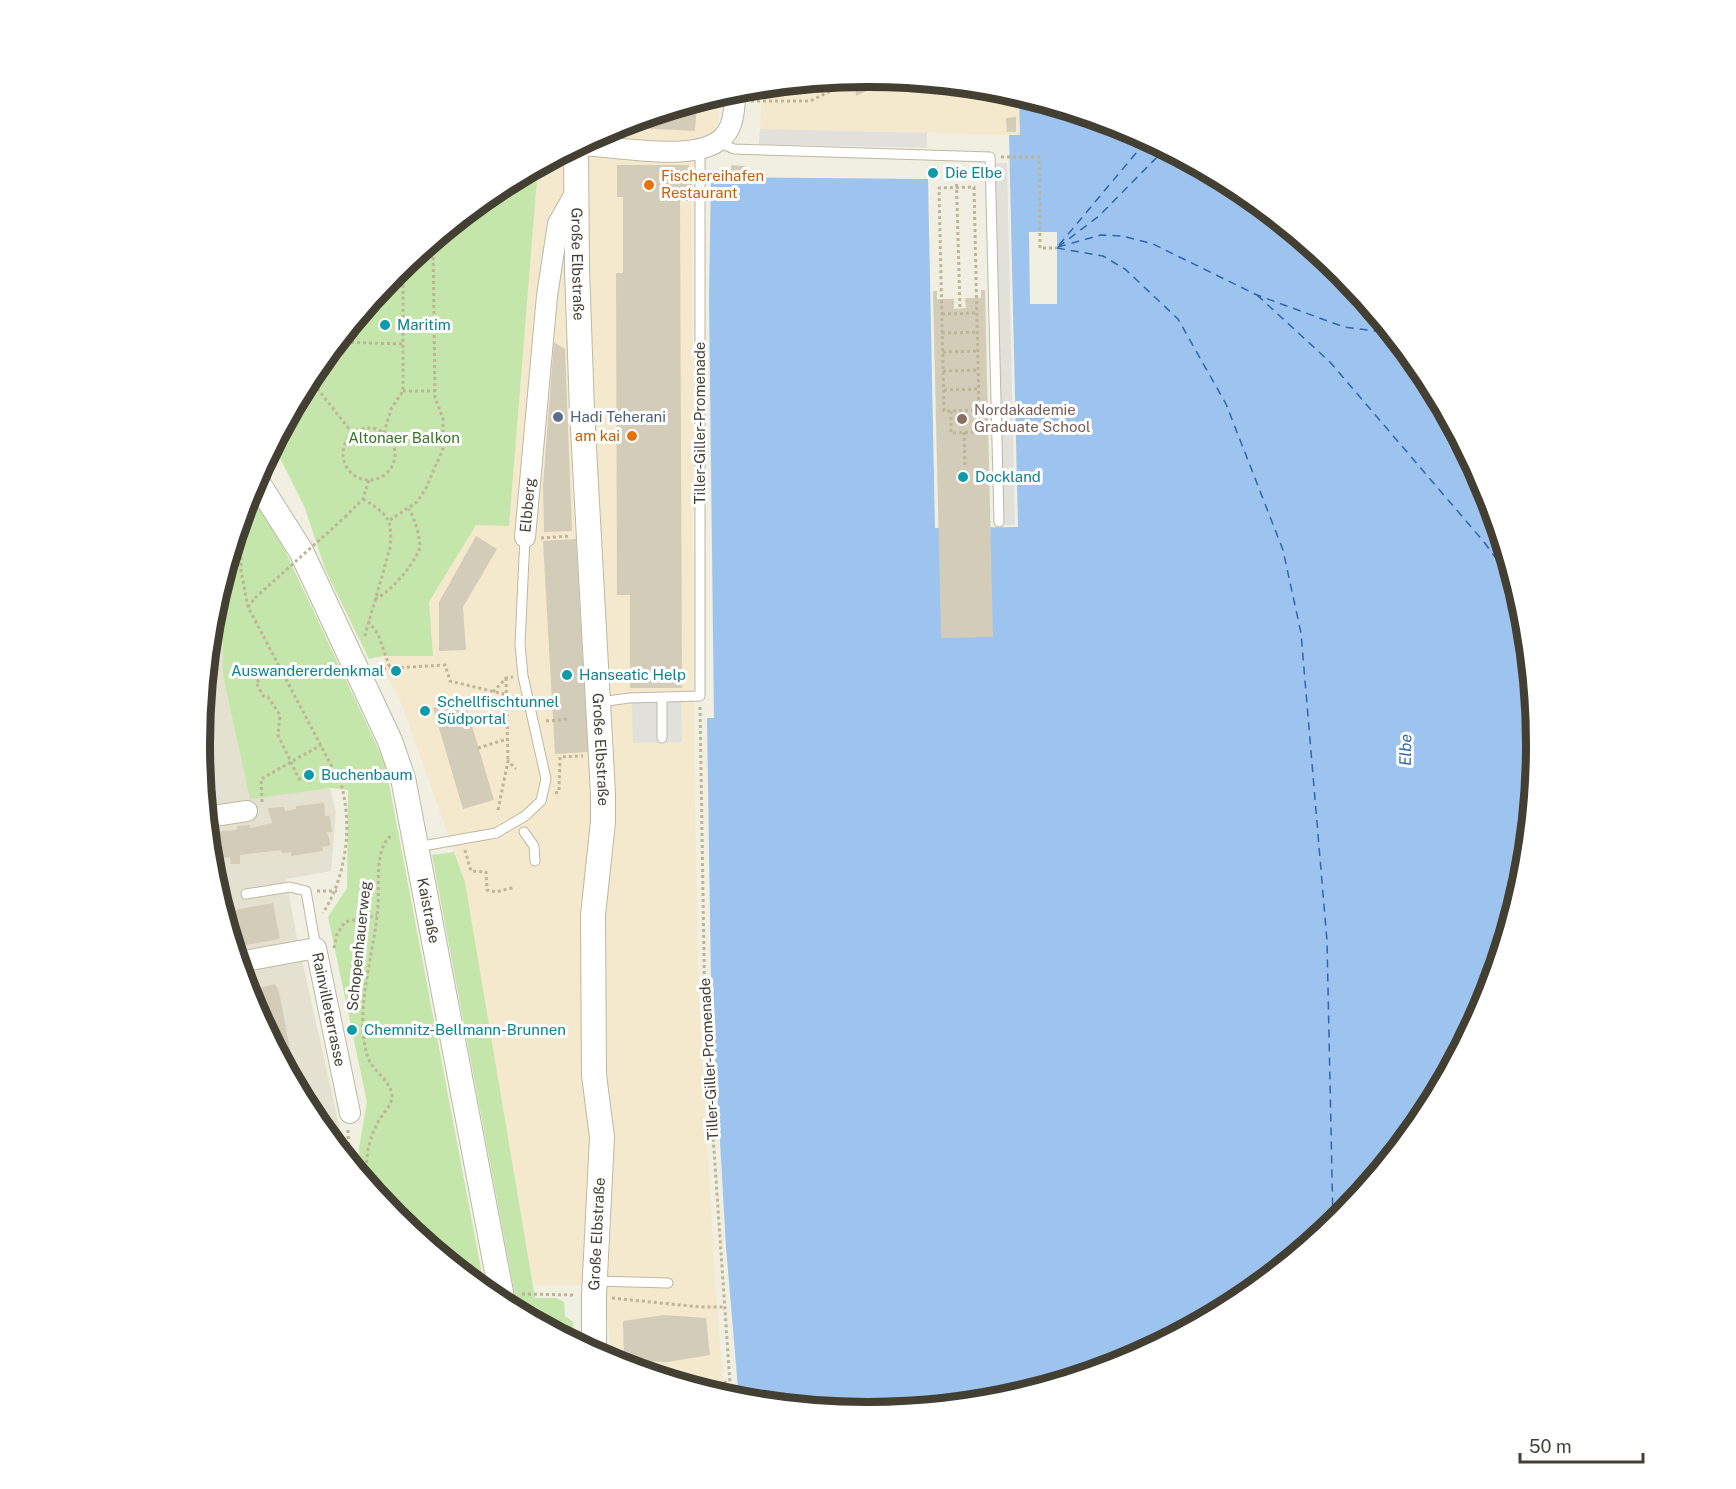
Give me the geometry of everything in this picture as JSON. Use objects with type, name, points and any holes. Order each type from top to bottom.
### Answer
[{"type":"street","points":[[596,146],[634,150],[700,151],[718,142],[731,123],[734,101]]},
{"type":"street","name":"Große Elbstraße","points":[[576,156],[585,466],[600,702],[603,822],[592,925],[594,1075],[602,1147],[594,1288],[594,1342]]},
{"type":"street","name":"Elbberg","points":[[530,538],[547,296],[558,224],[576,192]]},
{"type":"street","name":"Kaistraße","points":[[268,476],[278,494],[293,537],[393,750],[403,778],[412,822],[426,847],[501,1289]]},
{"type":"street","name":"Kaistraße","points":[[262,490],[293,537]]},
{"type":"street","points":[[215,817],[247,811]]},
{"type":"street","name":"Rainvilleterrasse","points":[[247,961],[323,950],[350,1113]]},
{"type":"lane","points":[[718,142],[734,150],[990,157],[999,522]]},
{"type":"lane","name":"Tiller-Giller-Promenade","points":[[662,698],[700,696],[700,151]]},
{"type":"lane","name":"Elbberg","points":[[426,847],[496,834],[534,810],[541,801],[546,779],[524,676],[520,604],[530,538]]},
{"type":"lane","points":[[600,702],[629,698],[662,698],[662,738]]},
{"type":"lane","points":[[524,832],[534,846],[535,861]]},
{"type":"lane","points":[[246,894],[290,887],[306,891],[323,950]]},
{"type":"lane","points":[[594,1288],[668,1283]]},
{"type":"path","points":[[759,97],[810,101],[838,88]]},
{"type":"path","points":[[1010,157],[1039,157],[1040,248],[1057,248]]},
{"type":"path","points":[[957,181],[960,308]]},
{"type":"path","points":[[957,187],[974,187],[979,410],[944,411],[939,188],[957,187]]},
{"type":"path","points":[[390,520],[409,509],[426,488],[443,449],[443,419],[435,391],[434,250]]},
{"type":"path","points":[[384,433],[391,409],[403,391],[403,280]]},
{"type":"path","points":[[942,314],[977,313]]},
{"type":"path","points":[[942,333],[978,332]]},
{"type":"path","points":[[347,342],[403,344]]},
{"type":"path","points":[[943,352],[978,351]]},
{"type":"path","points":[[943,371],[978,370]]},
{"type":"path","points":[[316,387],[353,434]]},
{"type":"path","points":[[944,390],[979,389]]},
{"type":"path","points":[[403,391],[435,391]]},
{"type":"path","points":[[951,411],[951,433],[974,432],[974,410]]},
{"type":"path","points":[[368,428],[384,433],[393,446],[393,462],[384,475],[369,480],[354,476],[344,463],[344,447],[353,434],[368,428]]},
{"type":"path","points":[[964,432],[965,465]]},
{"type":"path","points":[[248,607],[363,499],[369,480]]},
{"type":"path","points":[[363,499],[390,520]]},
{"type":"path","points":[[375,599],[397,581],[418,550],[416,523],[409,509]]},
{"type":"path","points":[[364,644],[368,621],[390,548],[390,520]]},
{"type":"path","points":[[530,538],[590,535]]},
{"type":"path","points":[[241,547],[241,571],[248,607],[341,784],[346,800],[344,862],[337,891],[328,904]]},
{"type":"path","points":[[368,621],[378,634],[390,668]]},
{"type":"path","points":[[400,668],[445,665],[450,681],[513,696]]},
{"type":"path","points":[[281,668],[255,682],[263,696],[268,697],[280,715],[278,735],[290,762],[300,779],[309,775]]},
{"type":"path","points":[[493,692],[506,678],[524,676]]},
{"type":"path","points":[[498,810],[498,800],[505,783],[504,772],[508,761],[506,678]]},
{"type":"path","points":[[533,721],[568,719]]},
{"type":"path","name":"Tiller-Giller-Promenade","points":[[700,719],[705,1019],[730,1387]]},
{"type":"path","points":[[478,748],[507,739]]},
{"type":"path","points":[[247,811],[262,808],[261,780],[321,746]]},
{"type":"path","points":[[559,788],[560,757],[584,756],[584,752]]},
{"type":"path","points":[[508,761],[516,769]]},
{"type":"path","name":"Schopenhauerweg","points":[[365,1168],[365,1156],[377,1124],[391,1103],[392,1095],[390,1087],[377,1074],[368,1058],[363,1014],[377,915],[381,853],[386,839],[412,822]]},
{"type":"path","points":[[467,855],[471,871],[486,872],[487,890],[496,892],[515,887]]},
{"type":"path","points":[[306,891],[337,891]]},
{"type":"path","points":[[323,950],[336,945],[338,934],[345,922],[377,915]]},
{"type":"path","points":[[535,1294],[594,1288],[700,1308],[724,1307]]},
{"type":"path","points":[[715,1384],[729,1382]]},
{"type":"shaded area","points":[[825,88],[911,88],[1019,105],[1020,135],[760,129],[762,96]]},
{"type":"shaded area","points":[[810,90],[805,92],[781,93]]},
{"type":"shaded area","points":[[719,104],[718,122],[692,170],[694,751],[699,1002],[723,1385],[657,1367],[611,1350],[604,1285],[533,1285],[465,882],[400,700],[385,673],[384,656],[433,656],[429,602],[476,525],[509,526],[537,176],[616,137],[698,109]]},
{"type":"shaded area","points":[[760,129],[927,133],[927,148],[759,144]]},
{"type":"shaded area","points":[[993,163],[1007,163],[1015,525],[1001,525]]},
{"type":"shaded area","points":[[222,620],[223,676],[250,798],[330,788],[336,812],[331,871],[286,879],[342,1140],[321,1110],[278,1035],[245,956],[223,873],[216,830],[210,744],[216,659]]},
{"type":"shaded area","points":[[681,702],[682,742],[633,743],[632,703]]},
{"type":"shaded area","points":[[211,764],[214,765],[223,801],[213,803]]},
{"type":"green space","name":"Altonaer Balkon","points":[[537,176],[509,526],[476,525],[429,602],[433,656],[384,656],[369,659],[325,569],[305,508],[278,454],[321,379],[374,311],[434,250],[468,223]]},
{"type":"green space","points":[[258,501],[278,536],[385,763],[482,1276],[434,1239],[360,1162],[359,1148],[367,1102],[328,917],[347,888],[348,790],[330,788],[250,799],[223,676],[223,616],[245,533]]},
{"type":"green space","points":[[454,852],[465,882],[535,1298],[556,1298],[564,1302],[565,1316],[573,1322],[574,1332],[516,1299],[432,855]]},
{"type":"water","name":"Elbe","points":[[1019,105],[1079,122],[1120,137],[1197,175],[1268,223],[1302,250],[1362,311],[1415,379],[1458,454],[1475,493],[1491,533],[1513,616],[1520,659],[1526,744],[1520,830],[1513,873],[1491,956],[1475,996],[1458,1035],[1415,1110],[1390,1145],[1333,1209],[1302,1239],[1233,1291],[1197,1314],[1120,1352],[1038,1380],[996,1389],[911,1401],[868,1402],[825,1401],[738,1389],[726,1247],[711,983],[707,718],[714,718],[709,298],[711,177],[928,179],[935,528],[1018,527],[1009,135],[1020,135]]},
{"type":"pier","points":[[1029,232],[1057,232],[1057,304],[1030,304]]},
{"type":"building","points":[[856,87],[874,87],[856,96]]},
{"type":"building","points":[[696,109],[695,131],[640,128]]},
{"type":"building","points":[[1016,117],[1016,132],[1007,132],[1006,118]]},
{"type":"building","points":[[617,165],[689,165],[689,173],[692,173],[692,201],[680,201],[682,688],[630,688],[630,595],[617,595],[616,273],[623,273],[623,197],[617,197]]},
{"type":"building","points":[[731,165],[745,166],[745,173],[731,173]]},
{"type":"building","name":"Nordakademie Graduate School","points":[[981,290],[985,290],[993,637],[941,638],[933,291],[937,291],[937,299],[954,299],[954,309],[966,308],[965,298],[981,298]]},
{"type":"building","name":"Hadi Teherani","points":[[554,342],[565,349],[572,531],[544,532],[543,485]]},
{"type":"building","points":[[476,536],[497,549],[463,607],[466,650],[439,651],[439,602]]},
{"type":"building","points":[[576,539],[588,752],[555,754],[543,541]]},
{"type":"building","points":[[464,699],[494,800],[463,809],[433,708]]},
{"type":"building","points":[[324,803],[325,816],[330,816],[332,832],[327,832],[331,845],[322,847],[323,851],[291,856],[291,852],[282,853],[281,850],[240,855],[240,864],[231,864],[230,857],[221,858],[216,831],[237,830],[237,826],[250,825],[250,828],[272,823],[268,808],[284,807],[285,811],[296,809],[296,806]]},
{"type":"building","points":[[273,903],[280,939],[242,946],[232,911]]},
{"type":"building","points":[[275,984],[279,992],[292,1061],[278,1035],[258,988]]},
{"type":"building","points":[[664,1315],[706,1318],[710,1355],[668,1362],[642,1361],[624,1355],[623,1321]]},
{"type":"ferry route","points":[[1059,245],[1141,147]]},
{"type":"ferry route","points":[[1058,247],[1099,216],[1159,155]]},
{"type":"ferry route","points":[[1058,247],[1101,235],[1122,236],[1153,244],[1257,295],[1344,327],[1380,332]]},
{"type":"ferry route","points":[[1057,248],[1103,256],[1125,269],[1178,319],[1226,404],[1283,550],[1301,633],[1327,941],[1333,1209]]},
{"type":"ferry route","points":[[1257,295],[1330,362],[1484,542],[1500,564]]},
{"type":"place","name":"Die Elbe","points":[[933,173]]},
{"type":"place","name":"Fischereihafen Restaurant","points":[[649,185]]},
{"type":"place","name":"Maritim","points":[[385,325]]},
{"type":"place","name":"Hadi Teherani","points":[[558,417]]},
{"type":"place","name":"Nordakademie Graduate School","points":[[962,419]]},
{"type":"place","name":"am kai","points":[[632,436]]},
{"type":"place","name":"Dockland","points":[[963,477]]},
{"type":"place","name":"Auswandererdenkmal","points":[[396,671]]},
{"type":"place","name":"Hanseatic Help","points":[[567,675]]},
{"type":"place","name":"Schellfischtunnel Südportal","points":[[425,711]]},
{"type":"place","name":"Buchenbaum","points":[[309,775]]},
{"type":"place","name":"Chemnitz-Bellmann-Brunnen","points":[[352,1030]]}]
